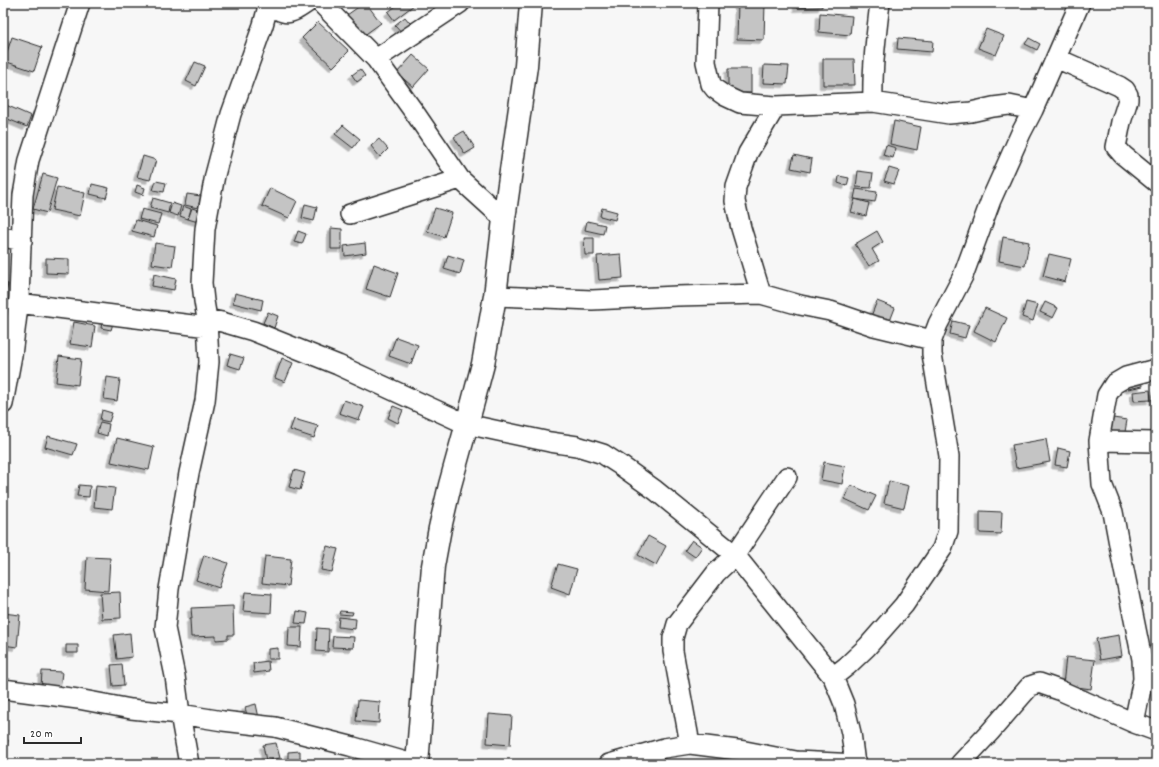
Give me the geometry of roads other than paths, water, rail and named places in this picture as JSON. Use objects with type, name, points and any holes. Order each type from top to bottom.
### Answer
[{"type":"street","points":[[3,404],[12,355],[18,304],[23,195],[29,160],[80,3]]},
{"type":"street","points":[[189,764],[175,676],[165,628],[168,589],[189,473],[205,401],[209,362],[208,323],[202,283],[205,229],[215,175],[231,114],[268,3],[281,12],[287,14],[294,12],[307,3]]},
{"type":"street","points":[[321,3],[376,59],[460,179],[504,219]]},
{"type":"street","points":[[376,59],[460,3]]},
{"type":"street","points":[[417,764],[434,566],[440,528],[450,485],[483,364],[495,296],[504,219],[526,66],[531,3]]},
{"type":"street","points":[[708,3],[706,62],[711,84],[725,96],[740,102],[776,106],[873,102],[949,114],[971,112],[1009,105],[1033,110]]},
{"type":"street","points":[[873,102],[876,32],[880,3]]},
{"type":"street","points":[[833,676],[847,666],[867,647],[904,605],[929,570],[942,548],[948,531],[949,456],[932,354],[932,340],[938,324],[962,276],[991,200],[1033,110],[1080,3]]},
{"type":"street","points":[[1056,58],[1125,90],[1128,95],[1128,100],[1121,122],[1116,147],[1123,155],[1156,182]]},
{"type":"street","points":[[761,294],[741,228],[735,201],[736,187],[748,153],[776,106]]},
{"type":"street","points":[[350,214],[460,179]]},
{"type":"street","points":[[3,237],[22,241]]},
{"type":"street","points":[[495,296],[592,300],[761,294],[800,305],[830,311],[874,326],[932,340]]},
{"type":"street","points":[[18,304],[208,323],[222,322],[253,331],[338,365],[466,424],[550,442],[577,446],[604,454],[655,490],[735,555],[833,676],[844,704],[856,764],[715,755],[690,744],[664,748],[609,764]]},
{"type":"street","points":[[1134,723],[1143,679],[1142,659],[1113,512],[1102,484],[1099,441],[1107,395],[1114,384],[1126,377],[1156,369]]},
{"type":"street","points":[[1099,441],[1156,442]]},
{"type":"street","points":[[690,744],[674,651],[673,638],[677,624],[716,573],[735,555],[787,477]]},
{"type":"street","points":[[960,764],[990,732],[1023,693],[1030,686],[1039,683],[1059,690],[1134,723],[1156,730]]},
{"type":"street","points":[[3,689],[78,699],[130,709],[275,727],[413,764]]}]
